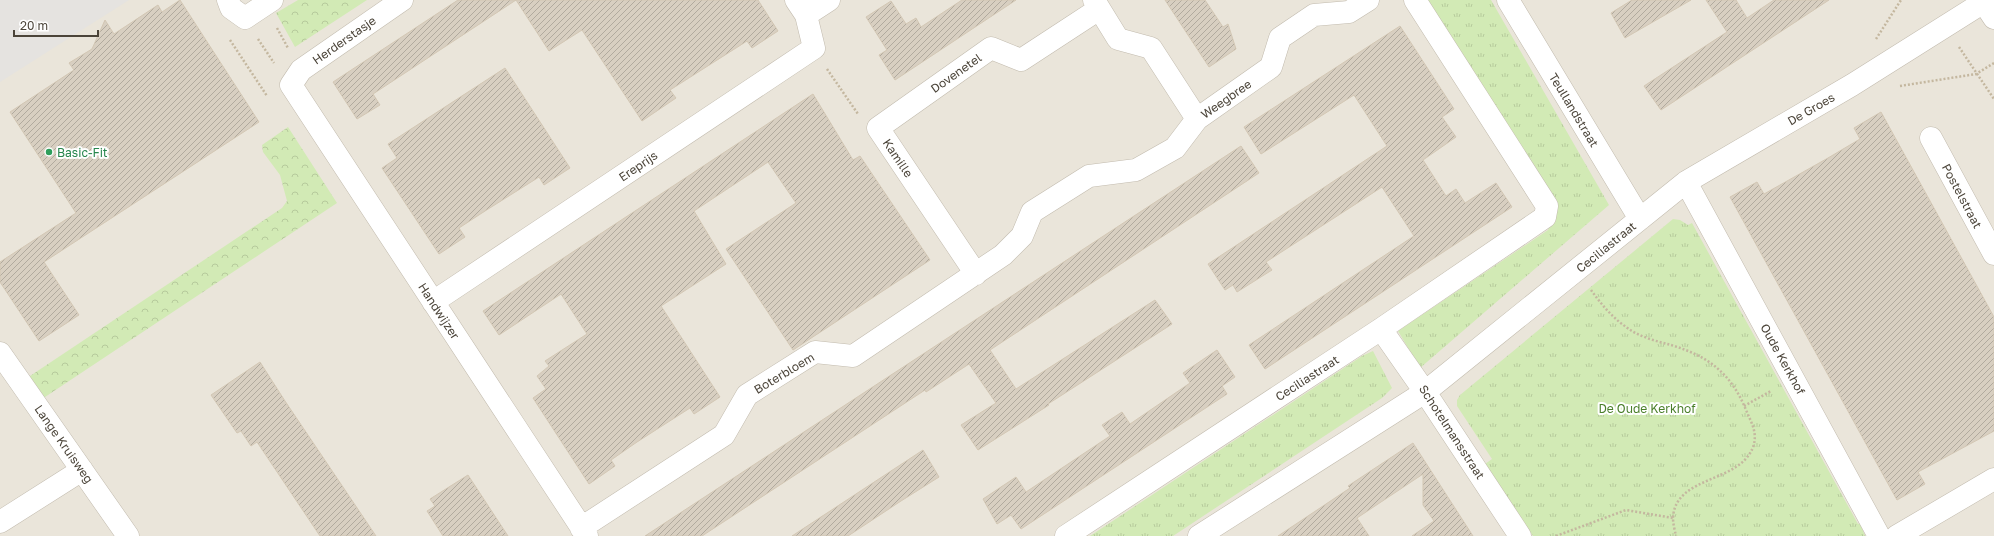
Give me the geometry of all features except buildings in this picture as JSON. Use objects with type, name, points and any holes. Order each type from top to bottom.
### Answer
[{"type":"street","name":"Herderstasje","points":[[296,78],[402,0]]},
{"type":"street","points":[[814,48],[801,8],[829,0]]},
{"type":"street","name":"Weegbree","points":[[946,292],[976,274],[1003,255],[1022,236],[1032,212],[1089,176],[1136,170],[1175,148],[1197,119],[1271,67],[1280,38],[1314,15],[1349,12],[1368,0]]},
{"type":"street","name":"Ceciliastraat","points":[[1066,536],[1381,329],[1546,217],[1547,206],[1415,0]]},
{"type":"street","name":"Teullandstraat","points":[[1508,0],[1640,219]]},
{"type":"street","points":[[235,9],[268,3]]},
{"type":"street","points":[[1096,5],[1118,39],[1151,48],[1197,119]]},
{"type":"street","name":"Dovenetel","points":[[878,128],[991,48],[1021,60],[1096,5]]},
{"type":"street","name":"De Groes","points":[[1640,219],[1686,182],[1852,85],[1946,27],[1987,5]]},
{"type":"street","name":"Ereprijs","points":[[433,302],[814,48]]},
{"type":"street","name":"Handwijzer","points":[[296,78],[433,302],[584,532]]},
{"type":"street","name":"Kamille","points":[[878,128],[976,274]]},
{"type":"street","name":"Postelstraat","points":[[1931,138],[1994,254]]},
{"type":"street","name":"Oude Kerkhof","points":[[1686,182],[1879,536]]},
{"type":"street","name":"Ceciliastraat","points":[[1199,536],[1226,529],[1425,392],[1640,219]]},
{"type":"street","name":"Boterbloem","points":[[584,532],[724,435],[747,395],[815,352],[853,356],[946,292]]},
{"type":"street","name":"Schotelmansstraat","points":[[1381,329],[1425,392],[1520,536]]},
{"type":"street","name":"Lange Kruisweg","points":[[0,353],[128,536]]},
{"type":"street","points":[[0,522],[82,470]]},
{"type":"street","points":[[1897,536],[1994,479]]},
{"type":"path","points":[[268,3],[296,78]]},
{"type":"path","points":[[235,9],[264,50],[296,78]]},
{"type":"path","points":[[235,9],[230,39],[270,102]]},
{"type":"path","points":[[1946,27],[1994,99]]},
{"type":"path","name":"Kamille","points":[[814,48],[855,112],[878,128]]},
{"type":"path","points":[[1896,87],[1976,74],[1994,63]]},
{"type":"path","points":[[1576,270],[1604,308],[1627,328],[1648,338],[1687,350],[1712,362],[1728,379],[1744,406],[1756,435],[1752,452],[1741,463],[1724,474],[1692,488],[1683,495],[1676,506],[1673,518],[1676,536]]},
{"type":"path","points":[[1744,406],[1794,378]]},
{"type":"path","points":[[1556,536],[1626,510],[1673,518]]},
{"type":"shaded area","points":[[0,0],[1994,0],[1994,536],[0,536]]},
{"type":"shaded area","points":[[0,0],[129,0],[0,82]]},
{"type":"green space","points":[[298,0],[367,0],[295,47],[276,13]]},
{"type":"green space","points":[[1427,0],[1491,0],[1609,205],[1420,368],[1398,331],[1548,230],[1555,215]]},
{"type":"green space","points":[[288,127],[337,203],[39,401],[24,380],[282,208],[287,201],[280,175],[263,152],[262,145]]},
{"type":"green space","name":"De Oude Kerkhof","points":[[1673,219],[1680,220],[1688,225],[1692,223],[1858,524],[1860,523],[1865,536],[1533,536],[1485,464],[1492,459],[1457,406],[1457,400],[1460,395]]},
{"type":"green space","points":[[1373,351],[1392,388],[1382,398],[1173,536],[1090,536],[1362,356]]},
{"type":"place","name":"Basic-Fit","points":[[49,152]]}]
